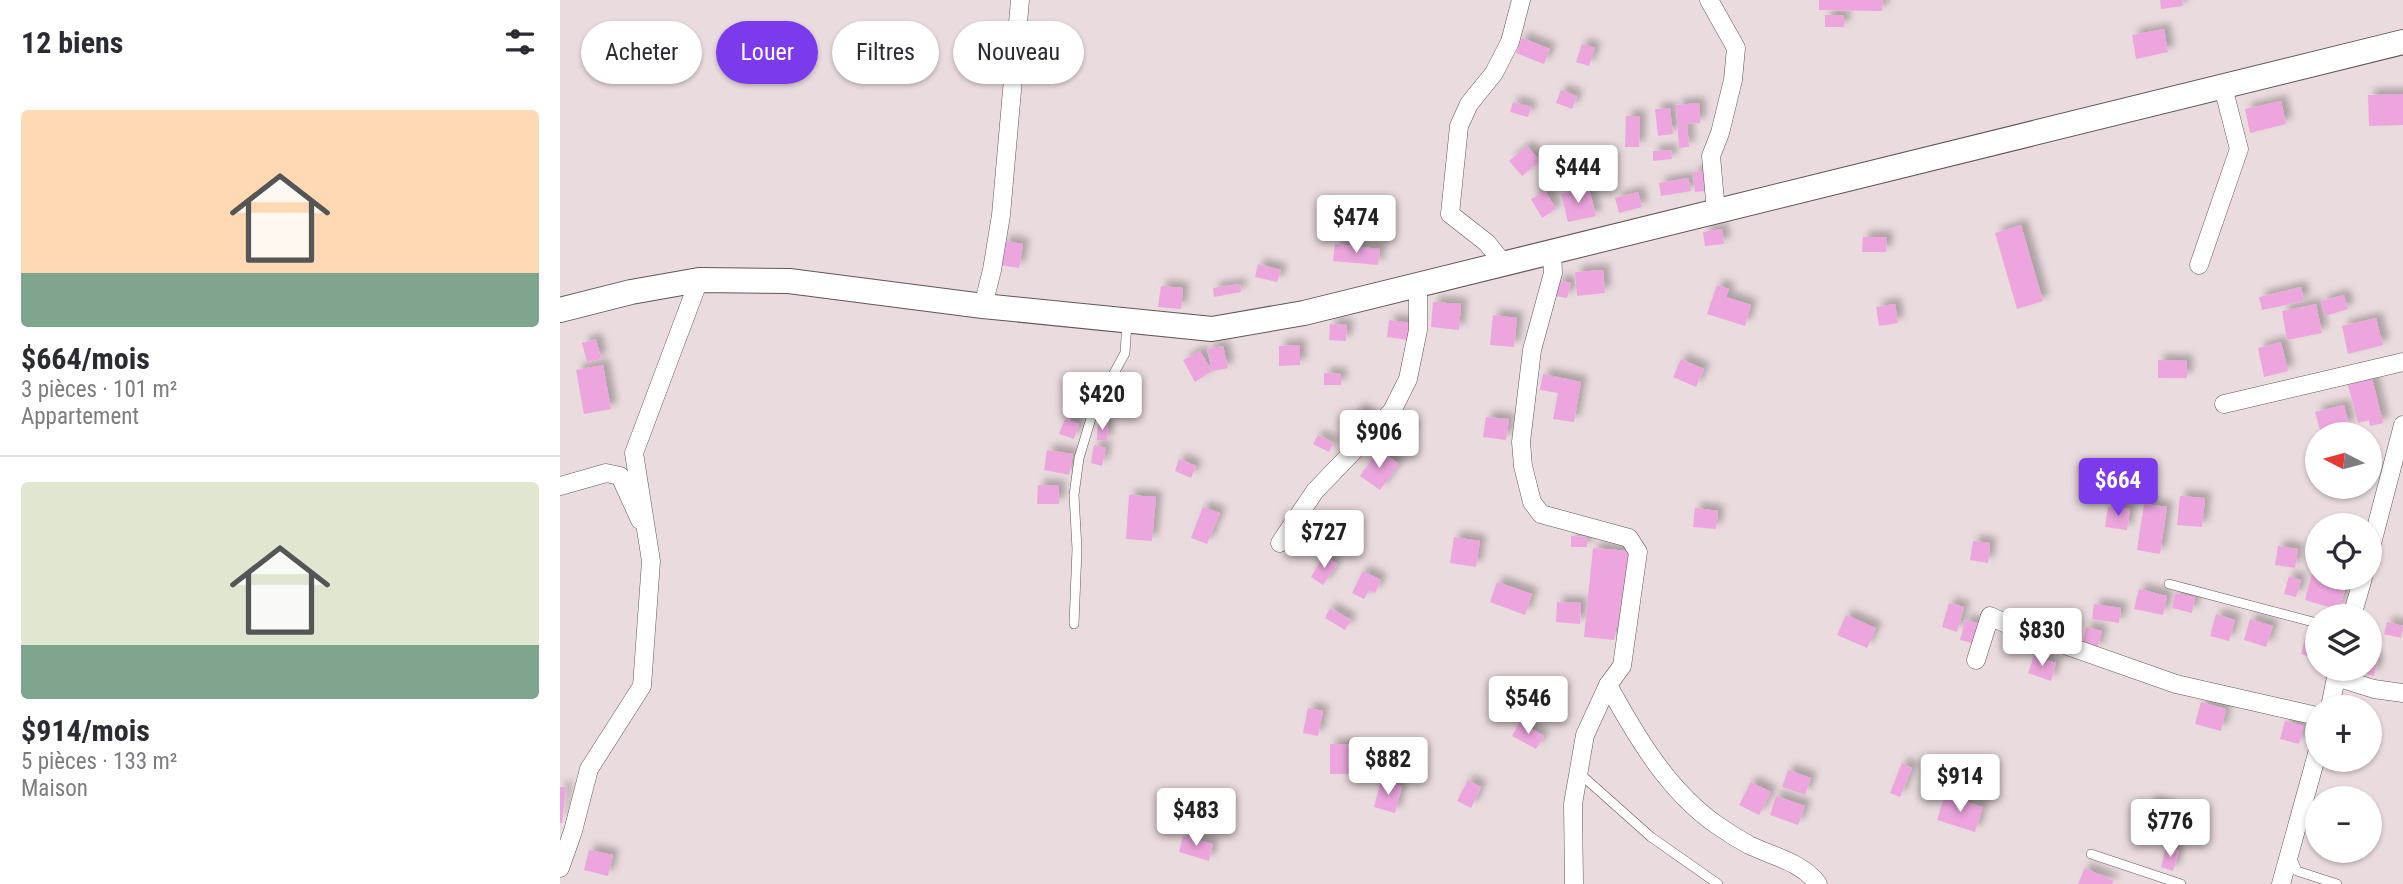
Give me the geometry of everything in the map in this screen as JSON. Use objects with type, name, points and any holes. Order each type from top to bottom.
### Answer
[{"type":"main road","points":[[560,310],[631,292],[699,280],[789,281],[984,306],[1212,328],[1304,313],[2403,42]]},
{"type":"street","points":[[984,306],[1001,215],[1020,0]]},
{"type":"street","points":[[1504,264],[1487,243],[1450,214],[1459,127],[1469,104],[1494,73],[1510,42],[1521,0]]},
{"type":"street","points":[[1709,0],[1736,48],[1720,133],[1712,156],[1716,212]]},
{"type":"street","points":[[2199,265],[2239,149],[2223,87]]},
{"type":"street","points":[[1552,252],[1553,274],[1532,350],[1521,442],[1523,466],[1532,502],[1541,514],[1629,538],[1638,552],[1622,666],[1608,685],[1585,735],[1573,804],[1574,884]]},
{"type":"street","points":[[560,868],[589,769],[642,685],[651,561],[635,453],[699,280]]},
{"type":"street","points":[[1280,543],[1315,491],[1392,411],[1408,379],[1418,330],[1418,285]]},
{"type":"street","points":[[2224,404],[2403,362]]},
{"type":"street","points":[[2380,513],[2403,425]]},
{"type":"street","points":[[560,486],[606,473],[620,476],[630,502],[647,532]]},
{"type":"street","points":[[1976,660],[1990,616],[2011,626],[2176,684],[2305,713]]},
{"type":"street","points":[[2356,681],[2374,689],[2403,693]]},
{"type":"street","points":[[1608,685],[1636,736],[1678,791],[1714,823],[1749,845],[1778,856],[1812,876],[1818,884]]},
{"type":"street","points":[[2281,884],[2312,772]]},
{"type":"lane","points":[[1074,624],[1077,549],[1074,495],[1079,458],[1093,412],[1125,353],[1127,320]]},
{"type":"lane","points":[[2169,584],[2305,620]]},
{"type":"lane","points":[[1578,772],[1651,836],[1718,884]]},
{"type":"lane","points":[[2290,851],[2298,871],[2337,884]]},
{"type":"lane","points":[[2091,854],[2181,884]]},
{"type":"building","points":[[1819,0],[1883,0],[1882,11],[1819,10]]},
{"type":"building","points":[[2160,0],[2182,0],[2183,6],[2161,9]]},
{"type":"building","points":[[1825,15],[1844,15],[1844,27],[1825,27]]},
{"type":"building","points":[[2164,29],[2168,52],[2136,59],[2132,35]]},
{"type":"building","points":[[1522,38],[1550,49],[1544,64],[1516,53]]},
{"type":"building","points":[[1582,44],[1595,48],[1589,66],[1576,62]]},
{"type":"building","points":[[1561,90],[1577,96],[1572,109],[1556,103]]},
{"type":"building","points":[[2403,94],[2403,125],[2369,126],[2368,95]]},
{"type":"building","points":[[2281,101],[2286,124],[2250,133],[2245,109]]},
{"type":"building","points":[[1513,102],[1531,107],[1528,117],[1510,112]]},
{"type":"building","points":[[1699,103],[1700,123],[1687,124],[1689,147],[1679,148],[1676,105]]},
{"type":"building","points":[[1670,108],[1673,134],[1658,136],[1655,109]]},
{"type":"building","points":[[1626,116],[1640,116],[1639,147],[1625,147]]},
{"type":"building","points":[[1527,146],[1540,161],[1522,176],[1509,161]]},
{"type":"building","points":[[1671,150],[1672,159],[1653,161],[1653,151]]},
{"type":"building","points":[[1703,171],[1705,191],[1695,192],[1693,172]]},
{"type":"building","points":[[1688,178],[1691,191],[1661,196],[1659,183]]},
{"type":"building","points":[[1589,188],[1596,216],[1568,222],[1561,194]]},
{"type":"building","points":[[1545,191],[1556,209],[1542,218],[1531,199]]},
{"type":"building","points":[[1638,192],[1642,207],[1619,213],[1615,198]]},
{"type":"building","points":[[2021,225],[2043,301],[2017,309],[1995,233]]},
{"type":"building","points":[[1722,229],[1724,244],[1705,246],[1703,232]]},
{"type":"building","points":[[1863,237],[1887,237],[1886,252],[1862,252]]},
{"type":"building","points":[[1004,241],[1023,244],[1019,268],[1000,265]]},
{"type":"building","points":[[1335,244],[1380,249],[1378,265],[1333,261]]},
{"type":"building","points":[[1258,264],[1281,270],[1277,282],[1255,277]]},
{"type":"building","points":[[1603,270],[1605,293],[1577,296],[1575,272]]},
{"type":"building","points":[[1558,280],[1571,283],[1567,298],[1555,296]]},
{"type":"building","points":[[1240,284],[1241,292],[1214,297],[1213,288]]},
{"type":"building","points":[[1717,285],[1729,289],[1726,297],[1751,305],[1745,326],[1707,314]]},
{"type":"building","points":[[1161,286],[1183,288],[1181,309],[1158,307]]},
{"type":"building","points":[[2301,287],[2304,301],[2262,310],[2259,297]]},
{"type":"building","points":[[2344,295],[2348,309],[2325,316],[2321,301]]},
{"type":"building","points":[[1433,302],[1461,304],[1459,330],[1431,327]]},
{"type":"building","points":[[1895,304],[1898,323],[1879,326],[1876,307]]},
{"type":"building","points":[[2316,304],[2322,333],[2287,340],[2282,311]]},
{"type":"building","points":[[1493,315],[1517,318],[1514,347],[1490,345]]},
{"type":"building","points":[[2376,318],[2383,345],[2348,354],[2342,326]]},
{"type":"building","points":[[1389,320],[1411,323],[1408,340],[1387,337]]},
{"type":"building","points":[[1330,324],[1347,325],[1346,341],[1329,340]]},
{"type":"building","points":[[596,339],[601,359],[587,362],[582,343]]},
{"type":"building","points":[[2281,342],[2288,371],[2264,377],[2258,348]]},
{"type":"building","points":[[1300,345],[1300,365],[1279,366],[1279,346]]},
{"type":"building","points":[[1223,346],[1228,368],[1212,371],[1207,349]]},
{"type":"building","points":[[1200,351],[1212,371],[1195,382],[1183,360]]},
{"type":"building","points":[[1681,359],[1704,369],[1696,387],[1673,377]]},
{"type":"building","points":[[2158,360],[2187,361],[2187,378],[2158,378]]},
{"type":"building","points":[[603,365],[611,409],[584,414],[576,370]]},
{"type":"building","points":[[1324,373],[1341,374],[1341,385],[1324,385]]},
{"type":"building","points":[[1543,374],[1581,382],[1574,422],[1553,419],[1558,393],[1540,390]]},
{"type":"building","points":[[2372,378],[2383,423],[2369,420],[2358,422],[2348,385]]},
{"type":"building","points":[[2344,405],[2348,422],[2318,422],[2315,412]]},
{"type":"building","points":[[1359,408],[1373,419],[1362,433],[1348,423]]},
{"type":"building","points":[[1486,417],[1509,419],[1506,440],[1483,437]]},
{"type":"building","points":[[1065,419],[1079,424],[1074,439],[1059,434]]},
{"type":"building","points":[[1394,419],[1412,427],[1407,440],[1389,432]]},
{"type":"building","points":[[1098,424],[1108,425],[1107,441],[1097,440]]},
{"type":"building","points":[[1318,435],[1333,443],[1329,452],[1313,444]]},
{"type":"building","points":[[1094,445],[1106,448],[1102,466],[1091,463]]},
{"type":"building","points":[[1379,449],[1399,464],[1380,490],[1360,476]]},
{"type":"building","points":[[1047,450],[1073,454],[1069,475],[1044,470]]},
{"type":"building","points":[[1179,459],[1196,466],[1191,478],[1175,471]]},
{"type":"building","points":[[1038,485],[1059,486],[1059,504],[1037,504]]},
{"type":"building","points":[[1129,495],[1156,497],[1152,541],[1126,539]]},
{"type":"building","points":[[2180,496],[2205,498],[2202,527],[2177,525]]},
{"type":"building","points":[[2144,504],[2167,507],[2160,554],[2137,550]]},
{"type":"building","points":[[1203,507],[1220,513],[1207,544],[1191,538]]},
{"type":"building","points":[[2108,507],[2130,509],[2127,530],[2105,527]]},
{"type":"building","points":[[1695,508],[1718,511],[1716,529],[1693,527]]},
{"type":"building","points":[[1571,536],[1587,537],[1587,547],[1571,547]]},
{"type":"building","points":[[1454,537],[1480,541],[1476,567],[1450,563]]},
{"type":"building","points":[[1973,541],[1990,543],[1988,563],[1970,560]]},
{"type":"building","points":[[2278,546],[2298,549],[2295,568],[2275,565]]},
{"type":"building","points":[[1593,548],[1630,551],[1622,628],[1616,627],[1614,640],[1584,637]]},
{"type":"building","points":[[1324,556],[1337,564],[1323,585],[1311,577]]},
{"type":"building","points":[[1363,571],[1381,580],[1375,593],[1369,590],[1364,599],[1352,593]]},
{"type":"building","points":[[2289,576],[2301,580],[2296,597],[2284,594]]},
{"type":"building","points":[[1497,582],[1532,594],[1525,615],[1490,602]]},
{"type":"building","points":[[2139,589],[2167,596],[2163,615],[2134,609]]},
{"type":"building","points":[[2308,590],[2345,590],[2341,604],[2319,604],[2305,600]]},
{"type":"building","points":[[2175,593],[2195,597],[2192,613],[2172,608]]},
{"type":"building","points":[[1557,602],[1581,603],[1580,624],[1556,622]]},
{"type":"building","points":[[1949,603],[1964,607],[1957,632],[1942,627]]},
{"type":"building","points":[[2094,604],[2121,608],[2119,623],[2092,619]]},
{"type":"building","points":[[1330,608],[1351,620],[1345,630],[1325,618]]},
{"type":"building","points":[[2216,614],[2235,620],[2229,641],[2210,636]]},
{"type":"building","points":[[1846,615],[1876,628],[1867,648],[1837,635]]},
{"type":"building","points":[[2250,619],[2273,626],[2266,647],[2244,640]]},
{"type":"building","points":[[1965,620],[1981,624],[1976,644],[1960,640]]},
{"type":"building","points":[[2387,622],[2403,626],[2401,638],[2384,634]]},
{"type":"building","points":[[2086,627],[2102,631],[2097,650],[2082,646]]},
{"type":"building","points":[[2305,639],[2305,655],[2301,654]]},
{"type":"building","points":[[2034,656],[2056,663],[2051,681],[2028,673]]},
{"type":"building","points":[[2201,702],[2226,709],[2221,731],[2195,724]]},
{"type":"building","points":[[1308,708],[1323,711],[1318,736],[1303,733]]},
{"type":"building","points":[[2285,721],[2304,726],[2299,744],[2280,739]]},
{"type":"building","points":[[1520,722],[1544,736],[1536,749],[1512,736]]},
{"type":"building","points":[[1330,744],[1352,745],[1351,774],[1330,774]]},
{"type":"building","points":[[1902,763],[1912,768],[1900,797],[1890,793]]},
{"type":"building","points":[[1788,770],[1811,778],[1805,795],[1782,787]]},
{"type":"building","points":[[1468,780],[1481,787],[1471,808],[1457,801]]},
{"type":"building","points":[[1381,781],[1402,786],[1395,813],[1374,807]]},
{"type":"building","points":[[1751,782],[1771,792],[1759,815],[1739,805]]},
{"type":"building","points":[[560,787],[566,787],[562,823],[560,823]]},
{"type":"building","points":[[1945,795],[1983,807],[1975,832],[1937,820]]},
{"type":"building","points":[[1776,796],[1805,806],[1798,825],[1770,815]]},
{"type":"building","points":[[2149,801],[2171,807],[2164,832],[2142,825]]},
{"type":"building","points":[[1183,836],[1213,844],[1209,861],[1179,852]]},
{"type":"building","points":[[2166,847],[2179,851],[2173,871],[2161,867]]},
{"type":"building","points":[[589,850],[613,855],[608,876],[584,870]]},
{"type":"building","points":[[2085,868],[2114,881],[2112,884],[2078,884]]}]
